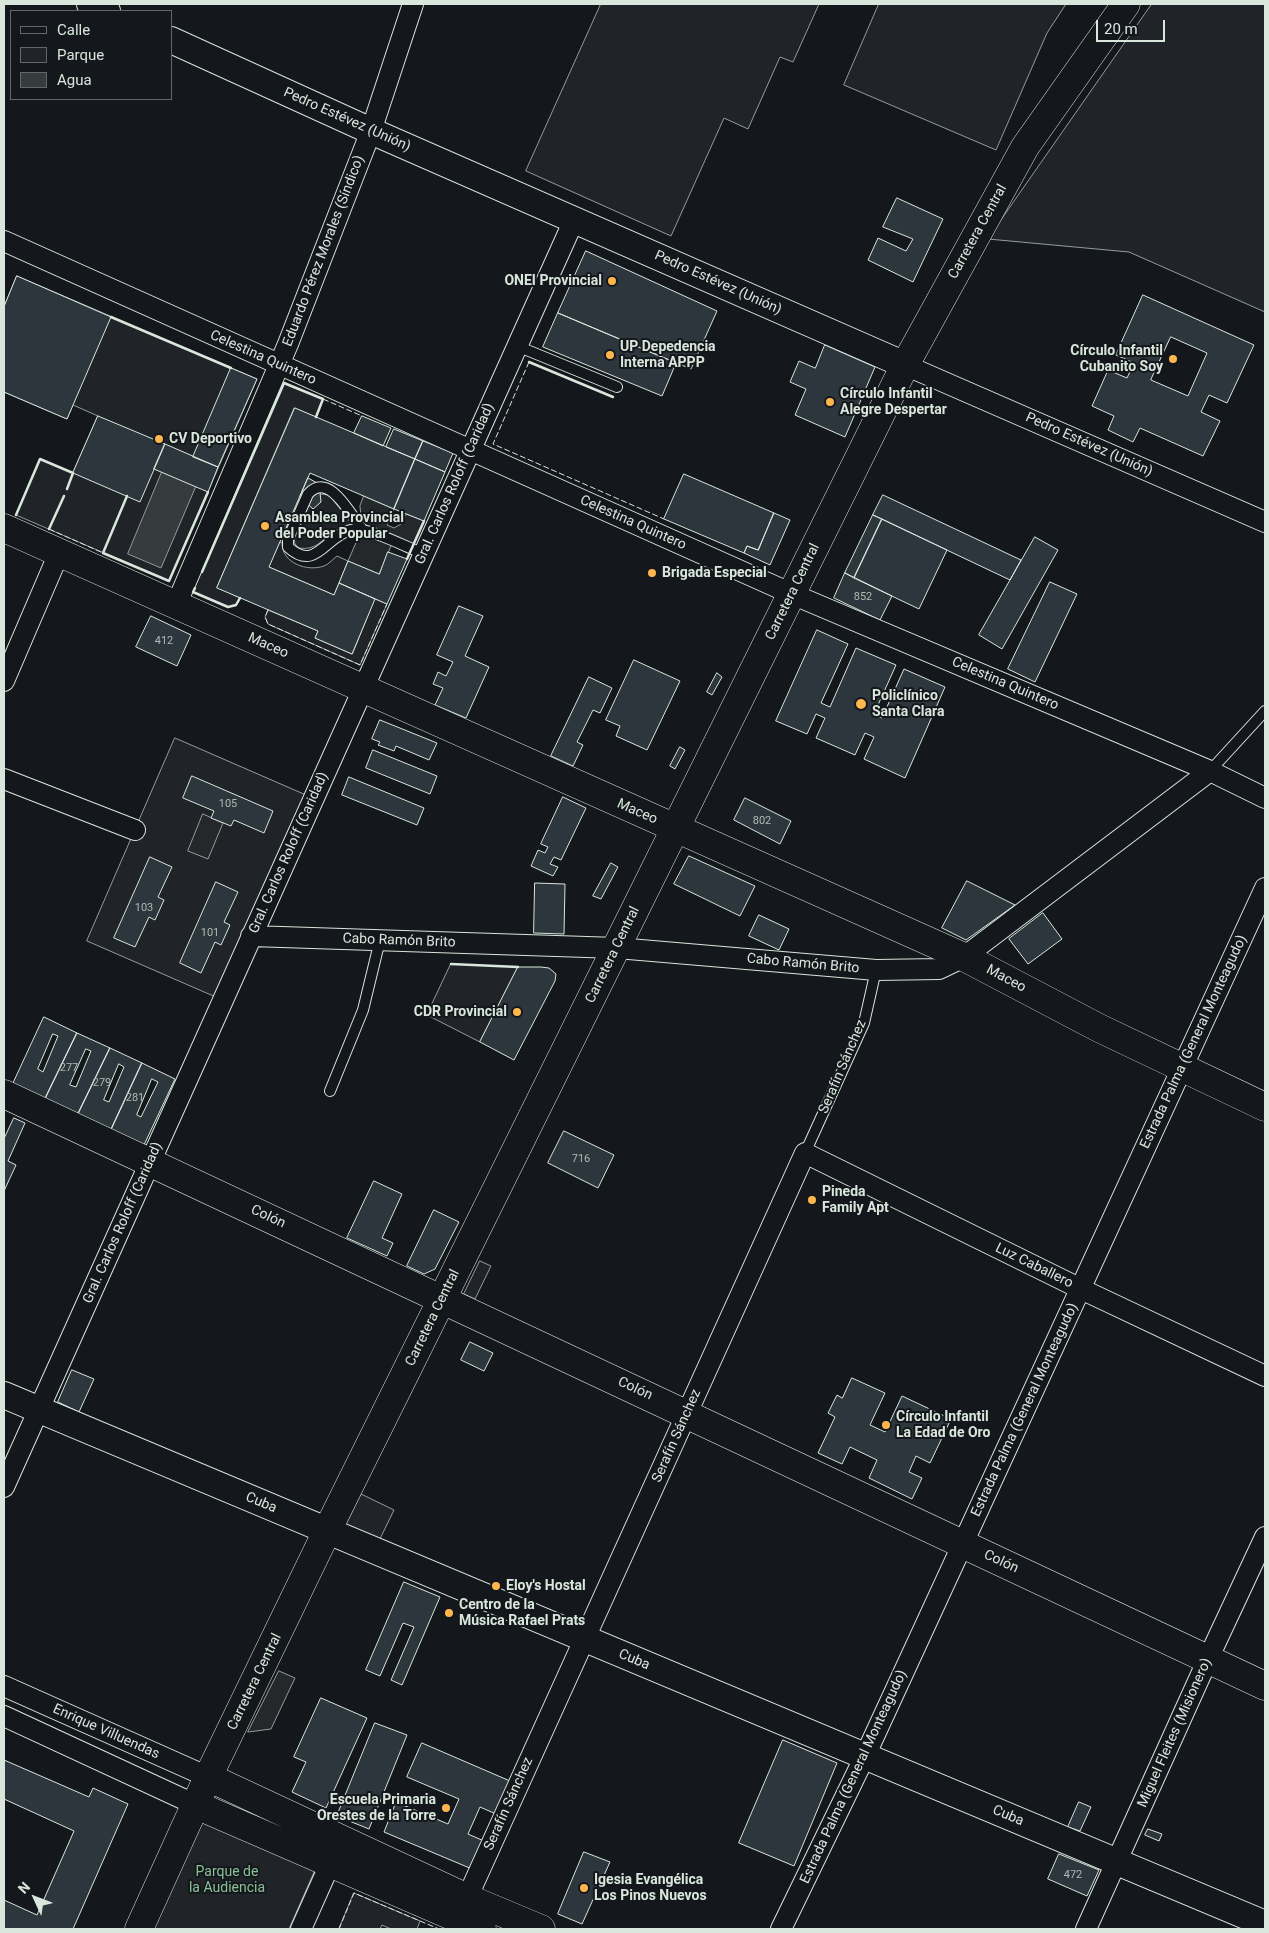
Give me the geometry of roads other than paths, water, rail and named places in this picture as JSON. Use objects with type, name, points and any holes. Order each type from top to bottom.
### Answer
[{"type":"main road","name":"Carretera Central","points":[[139,1929],[208,1777],[327,1531],[905,364],[1025,147],[1126,4]]},
{"type":"main road","name":"Maceo","points":[[4,528],[964,957],[1099,1028],[1265,1107]]},
{"type":"main road","name":"Colón","points":[[4,1094],[443,1298],[1265,1686]]},
{"type":"main road","points":[[208,1777],[467,1898],[541,1929]]},
{"type":"main road","points":[[196,1805],[482,1929]]},
{"type":"street","points":[[90,4],[105,10]]},
{"type":"street","name":"Eduardo Pérez Morales (Síndico)","points":[[176,605],[280,365],[371,131],[413,4]]},
{"type":"street","name":"Pedro Estévez (Unión)","points":[[172,40],[371,131],[1265,522]]},
{"type":"street","name":"Gral. Carlos Roloff (Caridad)","points":[[4,1487],[574,220]]},
{"type":"street","name":"Celestina Quintero","points":[[4,242],[792,594],[1210,771],[1265,798]]},
{"type":"street","points":[[4,682],[60,553]]},
{"type":"street","name":"Cabo Ramón Brito","points":[[252,936],[617,948],[876,970],[939,969],[964,957],[1210,771]]},
{"type":"street","points":[[4,779],[135,830]]},
{"type":"street","name":"Estrada Palma (General Monteagudo)","points":[[781,1929],[865,1756],[1265,888]]},
{"type":"street","name":"Luz Caballero","points":[[805,1153],[1081,1289],[1265,1376]]},
{"type":"street","name":"Serafín Sánchez","points":[[467,1898],[805,1153]]},
{"type":"street","name":"Cuba","points":[[4,1395],[1265,1924]]},
{"type":"street","name":"Miguel Fleites (Misionero)","points":[[1086,1929],[1265,1537]]},
{"type":"street","name":"Enrique Villuendas","points":[[4,1686],[208,1777]]},
{"type":"street","name":"Enrique Villuendas","points":[[4,1716],[196,1805]]},
{"type":"street","points":[[302,1929],[330,1864]]},
{"type":"lane","points":[[518,346],[617,387]]},
{"type":"lane","points":[[362,529],[336,495],[328,488],[320,486],[313,488],[308,494],[288,538],[288,547],[295,554],[307,557],[319,552],[338,535],[350,530],[362,529],[424,554]]},
{"type":"lane","name":"Cabo Ramón Brito","points":[[1210,771],[1265,712]]},
{"type":"lane","points":[[330,1091],[363,1010],[380,940]]},
{"type":"lane","name":"Serafín Sánchez","points":[[805,1153],[864,1023],[876,970]]},
{"type":"water","points":[[162,472],[196,486],[161,568],[128,554]]},
{"type":"place","name":"ONEI Provincial","points":[[612,281]]},
{"type":"place","name":"UP Depedencia Interna APPP","points":[[610,355]]},
{"type":"place","name":"Círculo Infantil Cubanito Soy","points":[[1173,359]]},
{"type":"place","name":"Círculo Infantil Alegre Despertar","points":[[830,402]]},
{"type":"place","name":"CV Deportivo","points":[[159,439]]},
{"type":"place","name":"Asamblea Provincial del Poder Popular","points":[[265,526]]},
{"type":"place","name":"Brigada Especial","points":[[652,573]]},
{"type":"place","name":"Policlínico Santa Clara","points":[[861,704]]},
{"type":"place","name":"CDR Provincial","points":[[517,1012]]},
{"type":"place","name":"Pineda Family Apt","points":[[812,1200]]},
{"type":"place","name":"Círculo Infantil La Edad de Oro","points":[[886,1425]]},
{"type":"place","name":"Eloy's Hostal","points":[[496,1586]]},
{"type":"place","name":"Centro de la Música Rafael Prats","points":[[449,1613]]},
{"type":"place","name":"Escuela Primaria Orestes de la Torre","points":[[446,1808]]},
{"type":"place","name":"Igesia Evangélica Los Pinos Nuevos","points":[[584,1888]]},
{"type":"park label","name":"Parque de la Audiencia","points":[[227,1880]]}]
